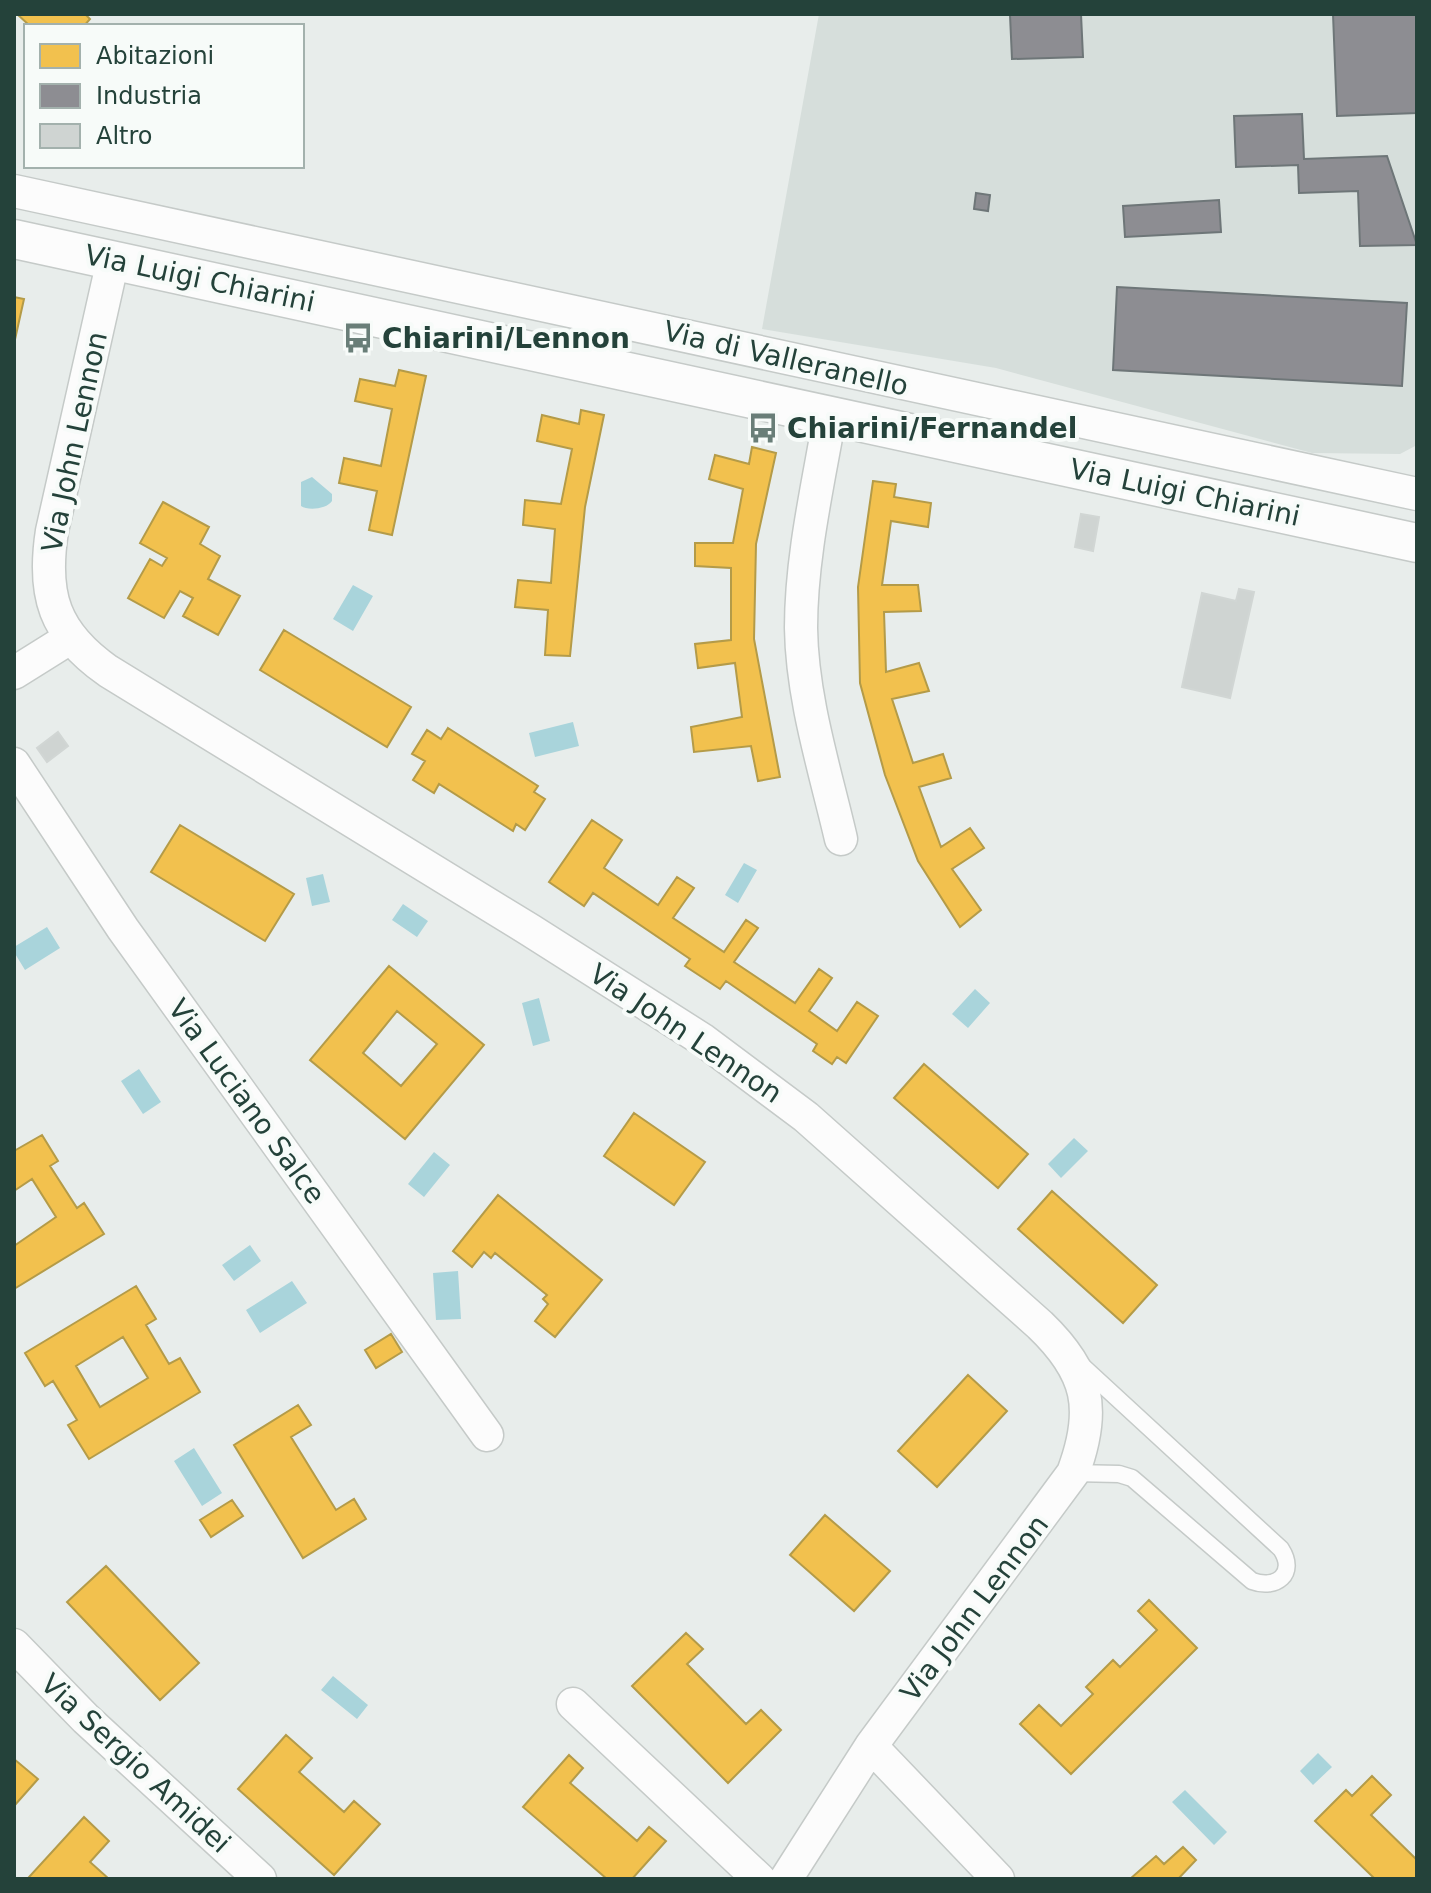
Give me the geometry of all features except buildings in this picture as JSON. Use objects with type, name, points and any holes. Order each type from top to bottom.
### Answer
[{"type":"street","name":"Via di Valleranello","points":[[14,191],[1417,494]]},
{"type":"street","name":"Via Luigi Chiarini","points":[[14,239],[1417,543]]},
{"type":"street","name":"Via John Lennon","points":[[113,260],[50,544],[50,589],[70,638],[84,654],[108,671],[530,930],[728,1058],[846,1150],[1040,1325],[1069,1355],[1080,1375],[1085,1397],[1084,1433],[1073,1473],[871,1746],[786,1879]]},
{"type":"street","points":[[830,415],[806,558],[801,630],[806,684],[841,839]]},
{"type":"street","points":[[14,673],[70,638]]},
{"type":"street","name":"Via Luciano Salce","points":[[14,764],[123,929],[487,1435]]},
{"type":"street","name":"Via Sergio Amidei","points":[[14,1645],[96,1729],[260,1879]]},
{"type":"street","points":[[573,1704],[759,1879]]},
{"type":"street","points":[[871,1746],[998,1879]]},
{"type":"lane","points":[[1069,1355],[1124,1402],[1281,1549],[1287,1560],[1287,1569],[1281,1578],[1272,1583],[1252,1581],[1132,1478],[1119,1474],[1073,1473]]},
{"type":"shaded area","points":[[819,14],[1417,14],[1417,445],[1400,454],[1312,453],[996,368],[762,329]]},
{"type":"water","points":[[312,477],[332,494],[332,501],[326,506],[313,509],[301,506],[301,482]]},
{"type":"water","points":[[353,585],[373,596],[353,631],[333,619]]},
{"type":"water","points":[[573,722],[579,746],[535,757],[529,733]]},
{"type":"water","points":[[744,863],[757,870],[738,903],[725,895]]},
{"type":"water","points":[[323,874],[330,902],[312,906],[306,878]]},
{"type":"water","points":[[403,904],[428,921],[417,937],[392,920]]},
{"type":"water","points":[[47,927],[60,948],[25,970],[14,947]]},
{"type":"water","points":[[975,989],[990,1003],[968,1028],[952,1014]]},
{"type":"water","points":[[539,998],[550,1041],[533,1046],[522,1003]]},
{"type":"water","points":[[139,1069],[161,1102],[143,1114],[121,1081]]},
{"type":"water","points":[[1074,1138],[1088,1151],[1061,1178],[1048,1164]]},
{"type":"water","points":[[434,1152],[450,1165],[424,1197],[408,1184]]},
{"type":"water","points":[[250,1245],[261,1261],[234,1281],[222,1265]]},
{"type":"water","points":[[458,1271],[461,1319],[436,1320],[433,1273]]},
{"type":"water","points":[[292,1281],[307,1303],[260,1333],[246,1310]]},
{"type":"water","points":[[194,1448],[222,1493],[202,1506],[174,1461]]},
{"type":"water","points":[[333,1676],[368,1705],[357,1719],[321,1690]]},
{"type":"water","points":[[1318,1753],[1332,1767],[1313,1785],[1300,1771]]},
{"type":"water","points":[[1185,1790],[1227,1832],[1214,1845],[1172,1802]]},
{"type":"place","name":"Chiarini/Lennon","points":[[358,338]]},
{"type":"place","name":"Chiarini/Fernandel","points":[[763,428]]}]
